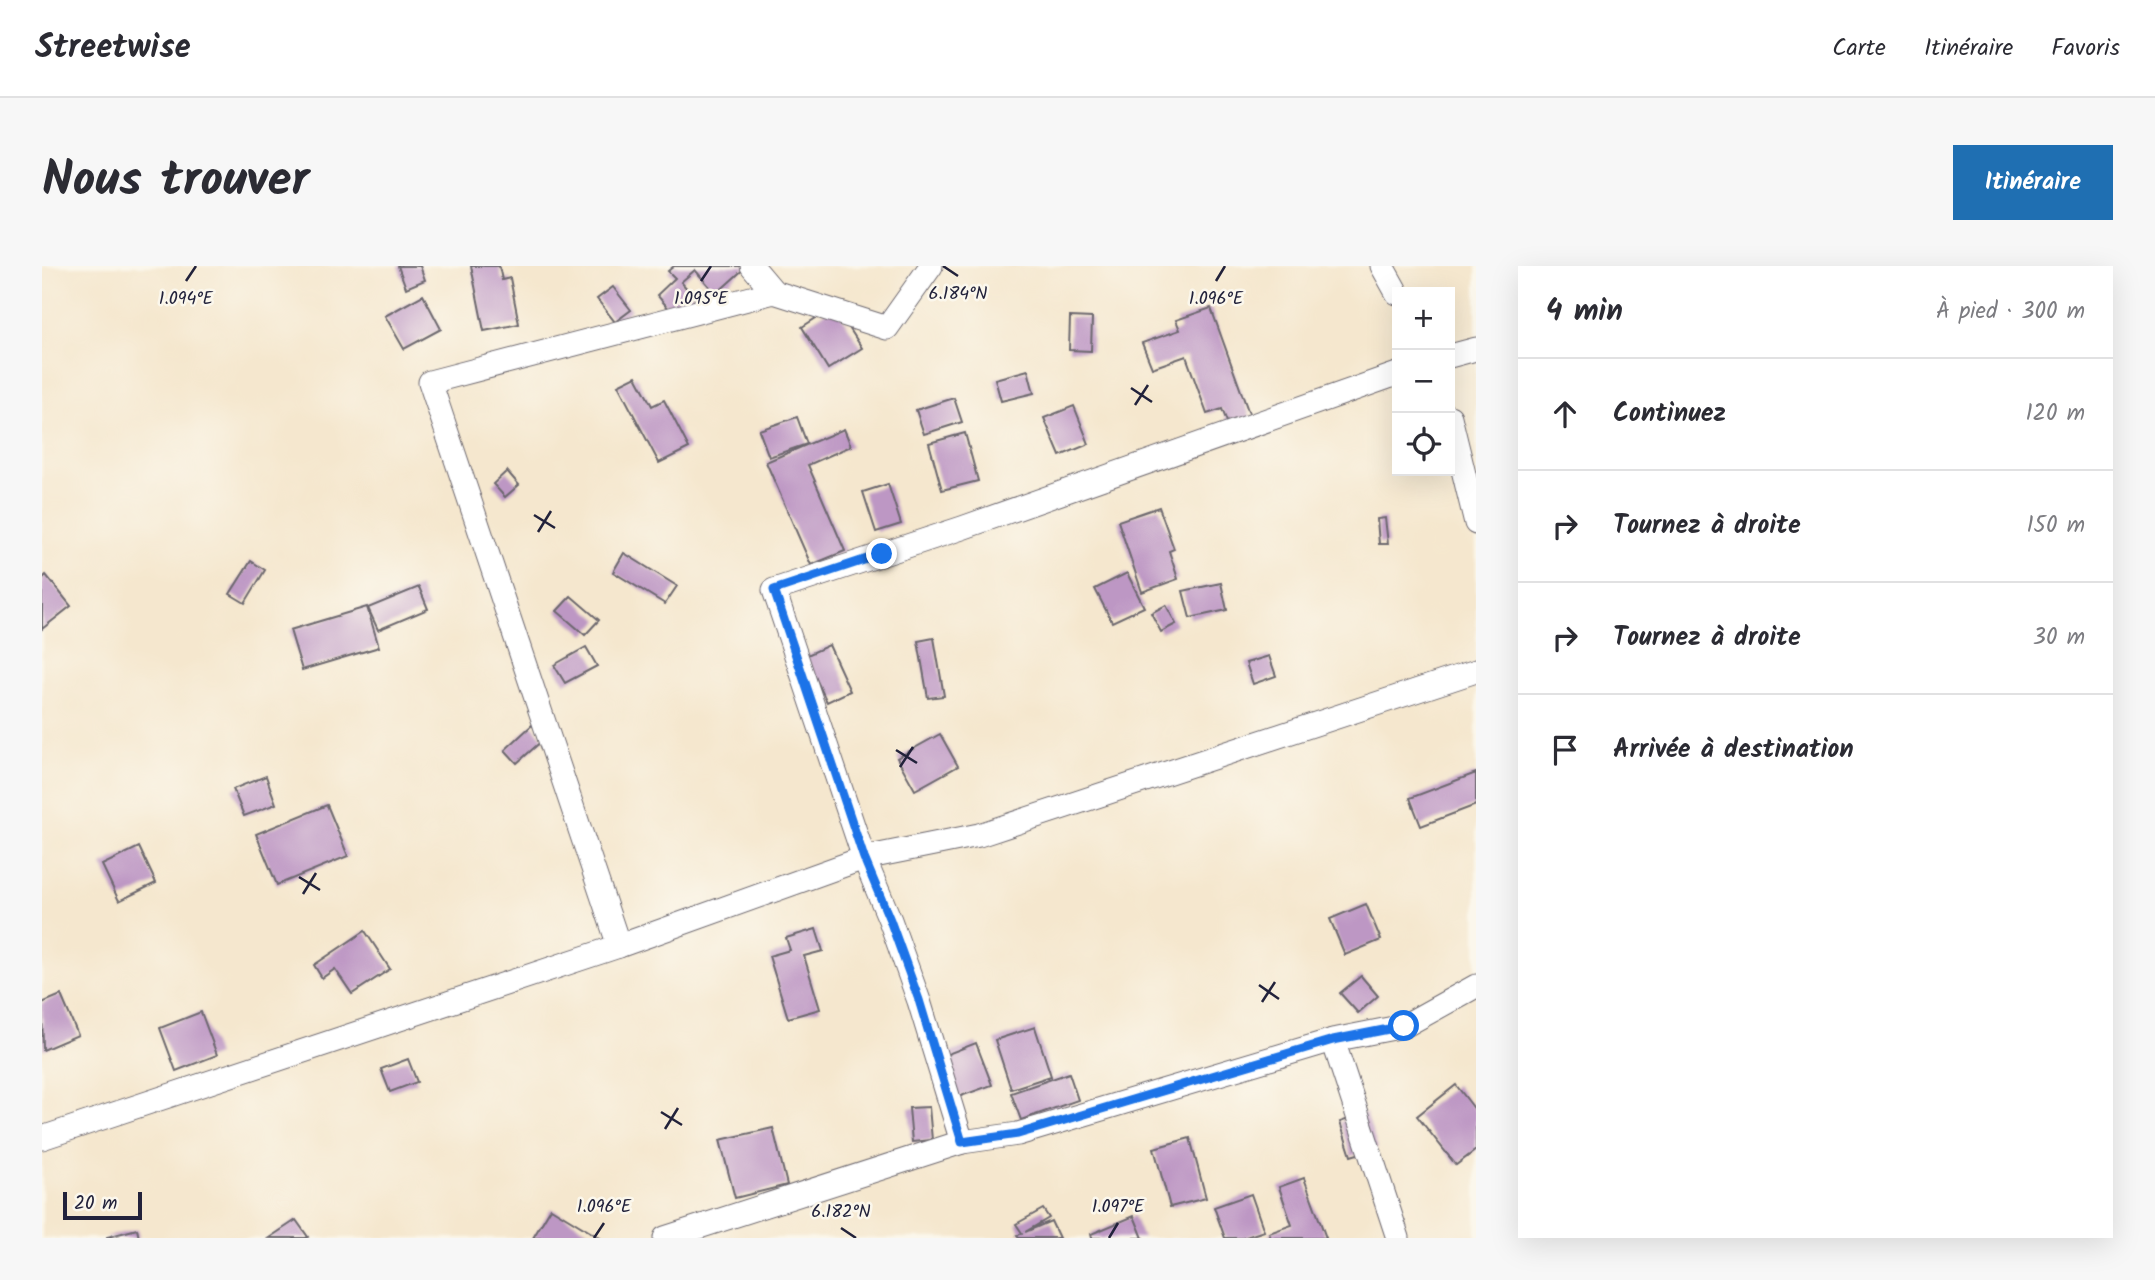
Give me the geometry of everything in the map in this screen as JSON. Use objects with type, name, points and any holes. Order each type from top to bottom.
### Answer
[{"type":"street","points":[[752,266],[774,292],[887,328],[931,266]]},
{"type":"street","points":[[1381,266],[1393,287]]},
{"type":"street","points":[[619,946],[430,382],[774,292]]},
{"type":"street","points":[[1455,355],[1476,349]]},
{"type":"street","points":[[962,1142],[919,1000],[864,858],[774,590],[962,528],[1392,376]]},
{"type":"street","points":[[1455,437],[1476,523]]},
{"type":"street","points":[[42,1138],[619,946],[864,858],[979,835],[1476,671]]},
{"type":"street","points":[[665,1238],[962,1142],[1018,1134],[1333,1040],[1404,1026],[1476,986]]},
{"type":"street","points":[[1333,1040],[1398,1238]]},
{"type":"building","points":[[398,266],[420,266],[425,280],[406,288]]},
{"type":"building","points":[[471,266],[499,266],[502,280],[510,278],[519,324],[484,331]]},
{"type":"building","points":[[674,266],[747,266],[716,294],[695,270],[681,282],[696,299],[676,317],[657,295],[675,278],[668,271]]},
{"type":"building","points":[[613,287],[631,310],[615,322],[597,299]]},
{"type":"building","points":[[423,295],[441,329],[404,349],[385,316]]},
{"type":"building","points":[[835,306],[862,348],[828,369],[802,327]]},
{"type":"building","points":[[1211,308],[1251,419],[1229,427],[1222,409],[1207,414],[1186,356],[1152,368],[1142,343],[1180,330],[1176,320]]},
{"type":"building","points":[[1070,317],[1092,318],[1091,351],[1069,350]]},
{"type":"building","points":[[1028,370],[1034,393],[1001,401],[995,379]]},
{"type":"building","points":[[636,376],[652,406],[664,400],[689,448],[659,463],[618,385]]},
{"type":"building","points":[[954,398],[962,422],[924,434],[916,410]]},
{"type":"building","points":[[1074,406],[1089,444],[1060,456],[1044,418]]},
{"type":"building","points":[[797,417],[807,444],[769,457],[759,430]]},
{"type":"building","points":[[844,429],[851,446],[808,465],[845,551],[811,565],[766,462]]},
{"type":"building","points":[[965,433],[978,481],[942,490],[929,443]]},
{"type":"building","points":[[507,471],[519,485],[505,497],[493,484]]},
{"type":"building","points":[[888,484],[901,524],[876,532],[863,492]]},
{"type":"building","points":[[1159,507],[1174,549],[1169,551],[1178,579],[1142,592],[1118,521]]},
{"type":"building","points":[[1385,518],[1388,544],[1379,544],[1377,519]]},
{"type":"building","points":[[624,553],[677,586],[665,604],[613,572]]},
{"type":"building","points":[[251,561],[265,570],[245,603],[230,594]]},
{"type":"building","points":[[1127,573],[1144,607],[1112,622],[1095,589]]},
{"type":"building","points":[[46,575],[71,606],[42,629],[42,579]]},
{"type":"building","points":[[1221,583],[1227,610],[1190,618],[1183,591]]},
{"type":"building","points":[[419,587],[428,609],[378,630],[368,608]]},
{"type":"building","points":[[571,596],[599,620],[585,635],[557,611]]},
{"type":"building","points":[[1166,605],[1176,624],[1161,632],[1151,613]]},
{"type":"building","points":[[367,607],[379,647],[302,670],[290,630]]},
{"type":"building","points":[[934,638],[944,696],[928,698],[918,641]]},
{"type":"building","points":[[829,645],[850,691],[827,702],[805,656]]},
{"type":"building","points":[[586,647],[597,666],[565,683],[554,665]]},
{"type":"building","points":[[1269,656],[1276,676],[1253,684],[1246,663]]},
{"type":"building","points":[[532,725],[544,739],[517,763],[505,750]]},
{"type":"building","points":[[940,734],[958,766],[915,790],[897,758]]},
{"type":"building","points":[[1476,773],[1476,805],[1421,826],[1410,798]]},
{"type":"building","points":[[266,776],[276,804],[244,816],[233,789]]},
{"type":"building","points":[[327,805],[348,856],[277,885],[256,834]]},
{"type":"building","points":[[139,847],[156,883],[119,901],[102,865]]},
{"type":"building","points":[[1366,904],[1381,940],[1345,955],[1330,919]]},
{"type":"building","points":[[816,929],[823,951],[804,956],[820,1009],[788,1018],[769,956],[790,950],[786,938]]},
{"type":"building","points":[[365,931],[390,969],[352,994],[335,969],[322,978],[314,965]]},
{"type":"building","points":[[1361,976],[1378,996],[1358,1013],[1340,993]]},
{"type":"building","points":[[61,995],[78,1035],[43,1050],[42,1003]]},
{"type":"building","points":[[201,1012],[217,1055],[176,1071],[160,1028]]},
{"type":"building","points":[[1035,1027],[1051,1076],[1011,1089],[995,1040]]},
{"type":"building","points":[[976,1043],[992,1085],[947,1101],[932,1060]]},
{"type":"building","points":[[408,1059],[417,1082],[390,1092],[381,1069]]},
{"type":"building","points":[[1069,1073],[1078,1100],[1021,1120],[1011,1093]]},
{"type":"building","points":[[1456,1085],[1476,1111],[1476,1150],[1456,1165],[1417,1116]]},
{"type":"building","points":[[929,1107],[932,1140],[912,1142],[909,1108]]},
{"type":"building","points":[[1366,1113],[1378,1148],[1351,1156],[1340,1122]]},
{"type":"building","points":[[773,1128],[787,1185],[735,1198],[720,1140]]},
{"type":"building","points":[[1190,1138],[1206,1198],[1170,1207],[1154,1148]]},
{"type":"building","points":[[1304,1178],[1326,1238],[1271,1238],[1269,1233],[1292,1225],[1279,1187]]},
{"type":"building","points":[[1251,1194],[1264,1231],[1243,1238],[1225,1238],[1214,1207]]},
{"type":"building","points":[[551,1208],[600,1238],[533,1238]]},
{"type":"building","points":[[1043,1209],[1049,1218],[1025,1232],[1051,1221],[1059,1238],[1019,1238],[1017,1236],[1022,1233],[1016,1224]]},
{"type":"building","points":[[1134,1216],[1143,1238],[1092,1238],[1091,1234]]},
{"type":"building","points":[[296,1220],[308,1237],[269,1238]]},
{"type":"building","points":[[137,1229],[139,1238],[107,1238],[107,1237]]},
{"type":"route","points":[[882,554],[774,590],[864,858],[919,1000],[962,1142],[1018,1134],[1333,1040],[1404,1026]]}]
